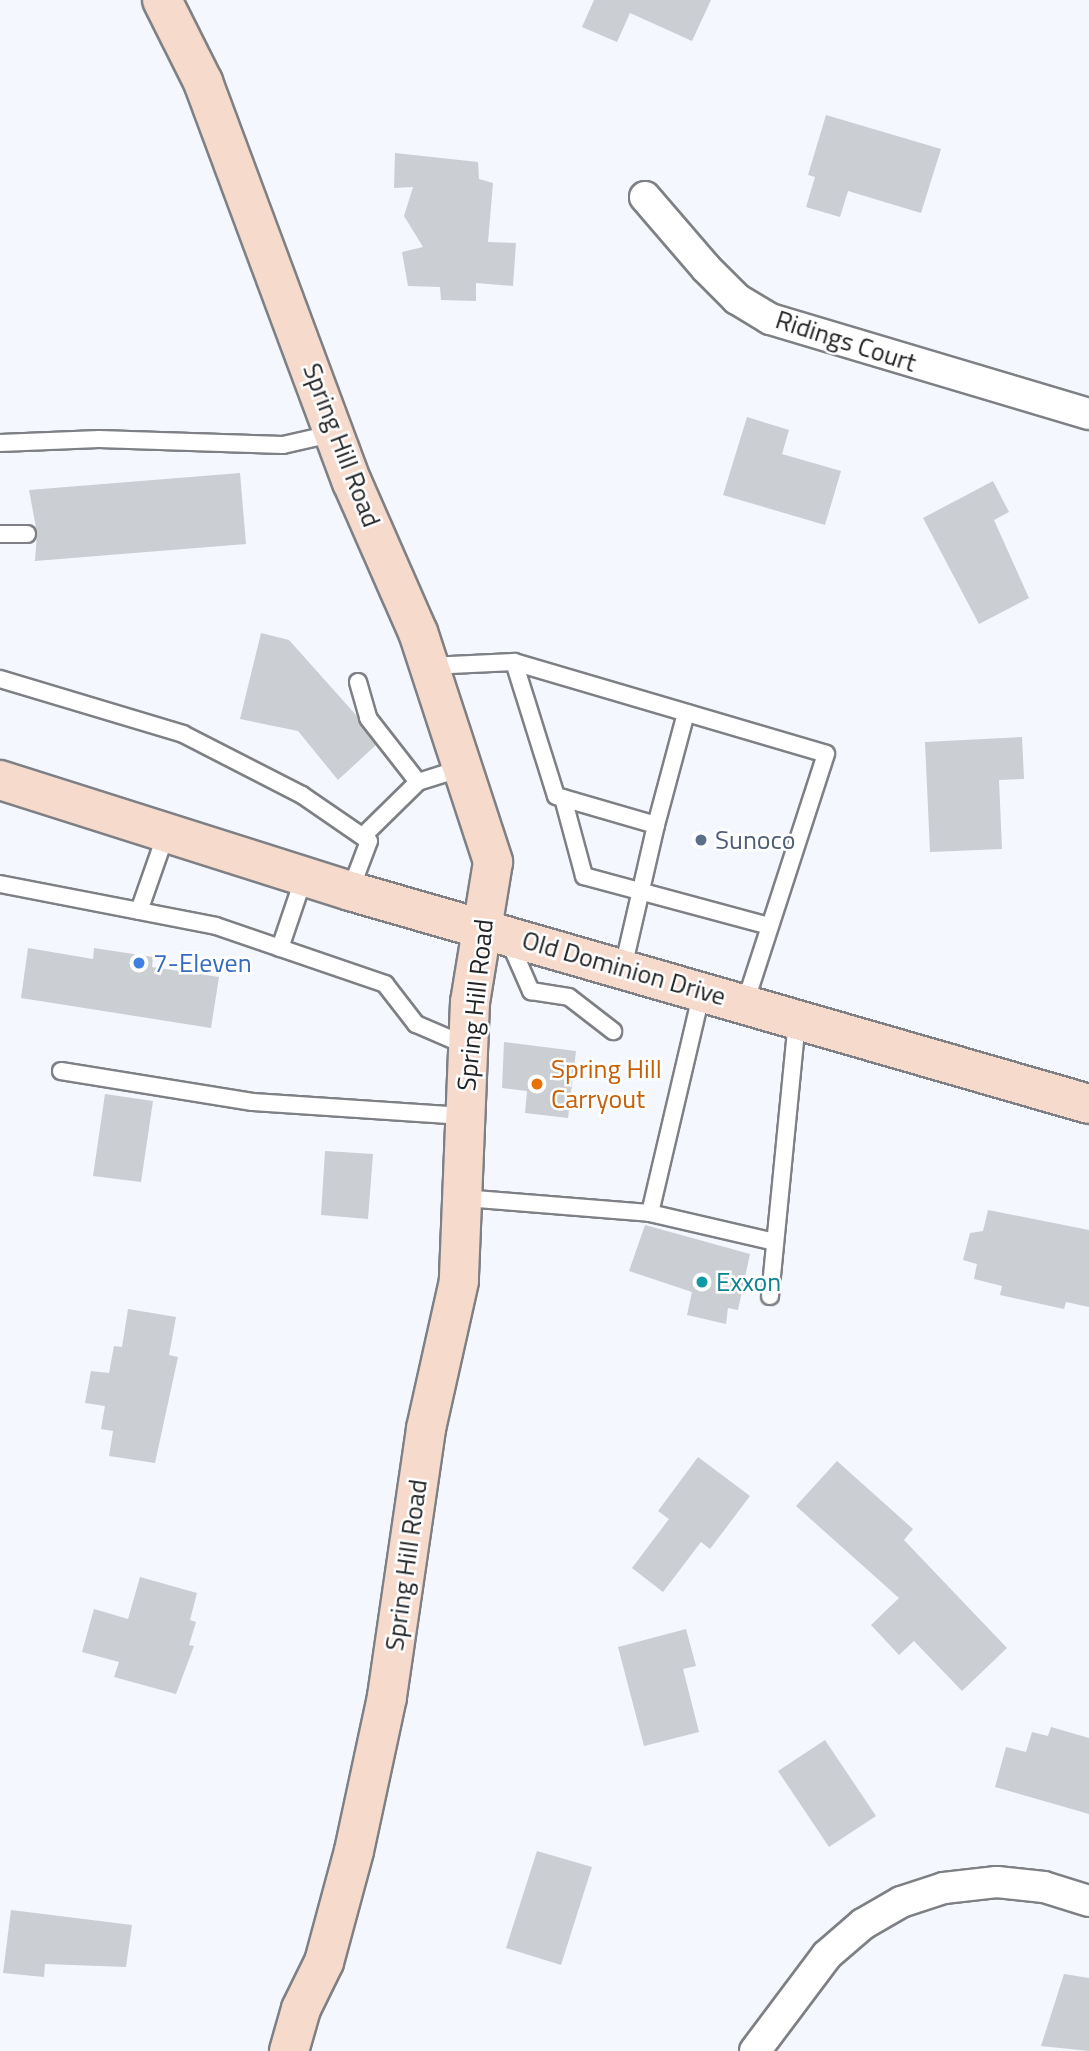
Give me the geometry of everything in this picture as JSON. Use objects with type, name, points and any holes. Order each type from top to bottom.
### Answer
[{"type":"main road","name":"Spring Hill Road","points":[[162,0],[208,94],[336,433],[429,666],[493,862],[494,931],[468,1047],[459,1281],[426,1429],[387,1697],[324,1962],[301,2009],[289,2051]]},
{"type":"main road","name":"Old Dominion Drive","points":[[0,780],[350,891],[703,990],[1089,1104]]},
{"type":"street","name":"Ridings Court","points":[[645,197],[706,268],[737,299],[770,319],[1089,414]]},
{"type":"street","points":[[755,2051],[827,1955],[863,1924],[901,1902],[944,1888],[997,1882],[1044,1887],[1089,1901]]},
{"type":"lane","points":[[0,443],[99,439],[283,444],[336,433]]},
{"type":"lane","points":[[0,534],[27,534]]},
{"type":"lane","points":[[429,666],[514,662],[826,754],[745,1003]]},
{"type":"lane","points":[[514,662],[556,796],[656,825]]},
{"type":"lane","points":[[0,679],[183,734],[302,795],[369,841],[350,891]]},
{"type":"lane","points":[[358,682],[368,718],[418,782]]},
{"type":"lane","points":[[623,968],[656,825],[686,713]]},
{"type":"lane","points":[[363,836],[418,782],[462,768]]},
{"type":"lane","points":[[563,798],[584,876],[769,926]]},
{"type":"lane","points":[[139,911],[166,834]]},
{"type":"lane","points":[[280,948],[304,877]]},
{"type":"lane","points":[[0,884],[216,926],[385,984],[416,1024],[468,1047]]},
{"type":"lane","points":[[494,931],[531,990],[569,997],[612,1031]]},
{"type":"lane","points":[[650,1213],[703,990]]},
{"type":"lane","points":[[769,1296],[797,1018]]},
{"type":"lane","points":[[61,1071],[253,1102],[464,1116]]},
{"type":"lane","points":[[464,1198],[650,1213],[775,1242]]},
{"type":"building","points":[[594,0],[711,0],[692,41],[630,13],[617,42],[582,27]]},
{"type":"building","points":[[826,115],[941,149],[921,213],[848,191],[840,217],[806,207],[815,177],[808,175]]},
{"type":"building","points":[[395,153],[478,162],[479,179],[493,183],[488,242],[516,243],[513,286],[476,283],[476,301],[441,300],[440,287],[408,286],[402,252],[423,247],[404,216],[413,187],[394,188]]},
{"type":"building","points":[[747,417],[789,430],[782,454],[841,471],[825,525],[723,495]]},
{"type":"building","points":[[240,473],[246,544],[35,561],[37,533],[29,490]]},
{"type":"building","points":[[993,481],[1009,512],[994,520],[1029,598],[979,624],[923,518]]},
{"type":"building","points":[[261,633],[289,640],[356,715],[376,745],[338,780],[298,731],[240,719]]},
{"type":"building","points":[[1022,737],[1024,779],[999,780],[1002,849],[930,852],[925,742]]},
{"type":"building","points":[[28,948],[93,959],[94,948],[153,957],[152,967],[219,977],[211,1028],[21,998]]},
{"type":"building","name":"Spring Hill Carryout","points":[[504,1042],[576,1051],[568,1118],[525,1113],[527,1091],[502,1088]]},
{"type":"building","points":[[105,1094],[153,1101],[141,1182],[93,1176]]},
{"type":"building","points":[[325,1151],[373,1154],[368,1219],[321,1215]]},
{"type":"building","points":[[988,1210],[1089,1230],[1089,1307],[1066,1302],[1064,1309],[1000,1295],[1002,1286],[974,1279],[977,1264],[963,1260],[970,1233],[983,1231]]},
{"type":"building","name":"Exxon","points":[[645,1225],[750,1254],[738,1310],[728,1308],[726,1324],[687,1315],[692,1292],[629,1271]]},
{"type":"building","points":[[128,1309],[176,1317],[169,1355],[178,1357],[155,1463],[109,1456],[113,1431],[101,1429],[105,1406],[85,1403],[91,1371],[109,1373],[114,1346],[122,1347]]},
{"type":"building","points":[[698,1457],[750,1496],[710,1549],[701,1542],[663,1592],[632,1568],[669,1519],[658,1511]]},
{"type":"building","points":[[837,1461],[913,1529],[904,1540],[1007,1648],[962,1691],[914,1641],[899,1655],[871,1625],[899,1598],[796,1506]]},
{"type":"building","points":[[140,1577],[197,1593],[190,1620],[196,1622],[189,1645],[194,1646],[176,1694],[114,1677],[119,1662],[82,1652],[94,1609],[128,1619]]},
{"type":"building","points":[[686,1629],[696,1666],[683,1669],[699,1732],[644,1746],[618,1647]]},
{"type":"building","points":[[1051,1727],[1089,1738],[1089,1814],[995,1787],[1006,1747],[1026,1752],[1032,1732],[1048,1736]]},
{"type":"building","points":[[825,1740],[876,1816],[829,1847],[778,1771]]},
{"type":"building","points":[[537,1851],[592,1867],[561,1965],[506,1948]]},
{"type":"building","points":[[11,1910],[132,1925],[126,1967],[45,1964],[44,1977],[3,1973]]},
{"type":"building","points":[[1064,1974],[1089,1978],[1089,2051],[1041,2046]]},
{"type":"place","name":"Sunoco","points":[[701,840]]},
{"type":"place","name":"7-Eleven","points":[[139,963]]},
{"type":"place","name":"Spring Hill Carryout","points":[[537,1084]]},
{"type":"place","name":"Exxon","points":[[702,1282]]}]
